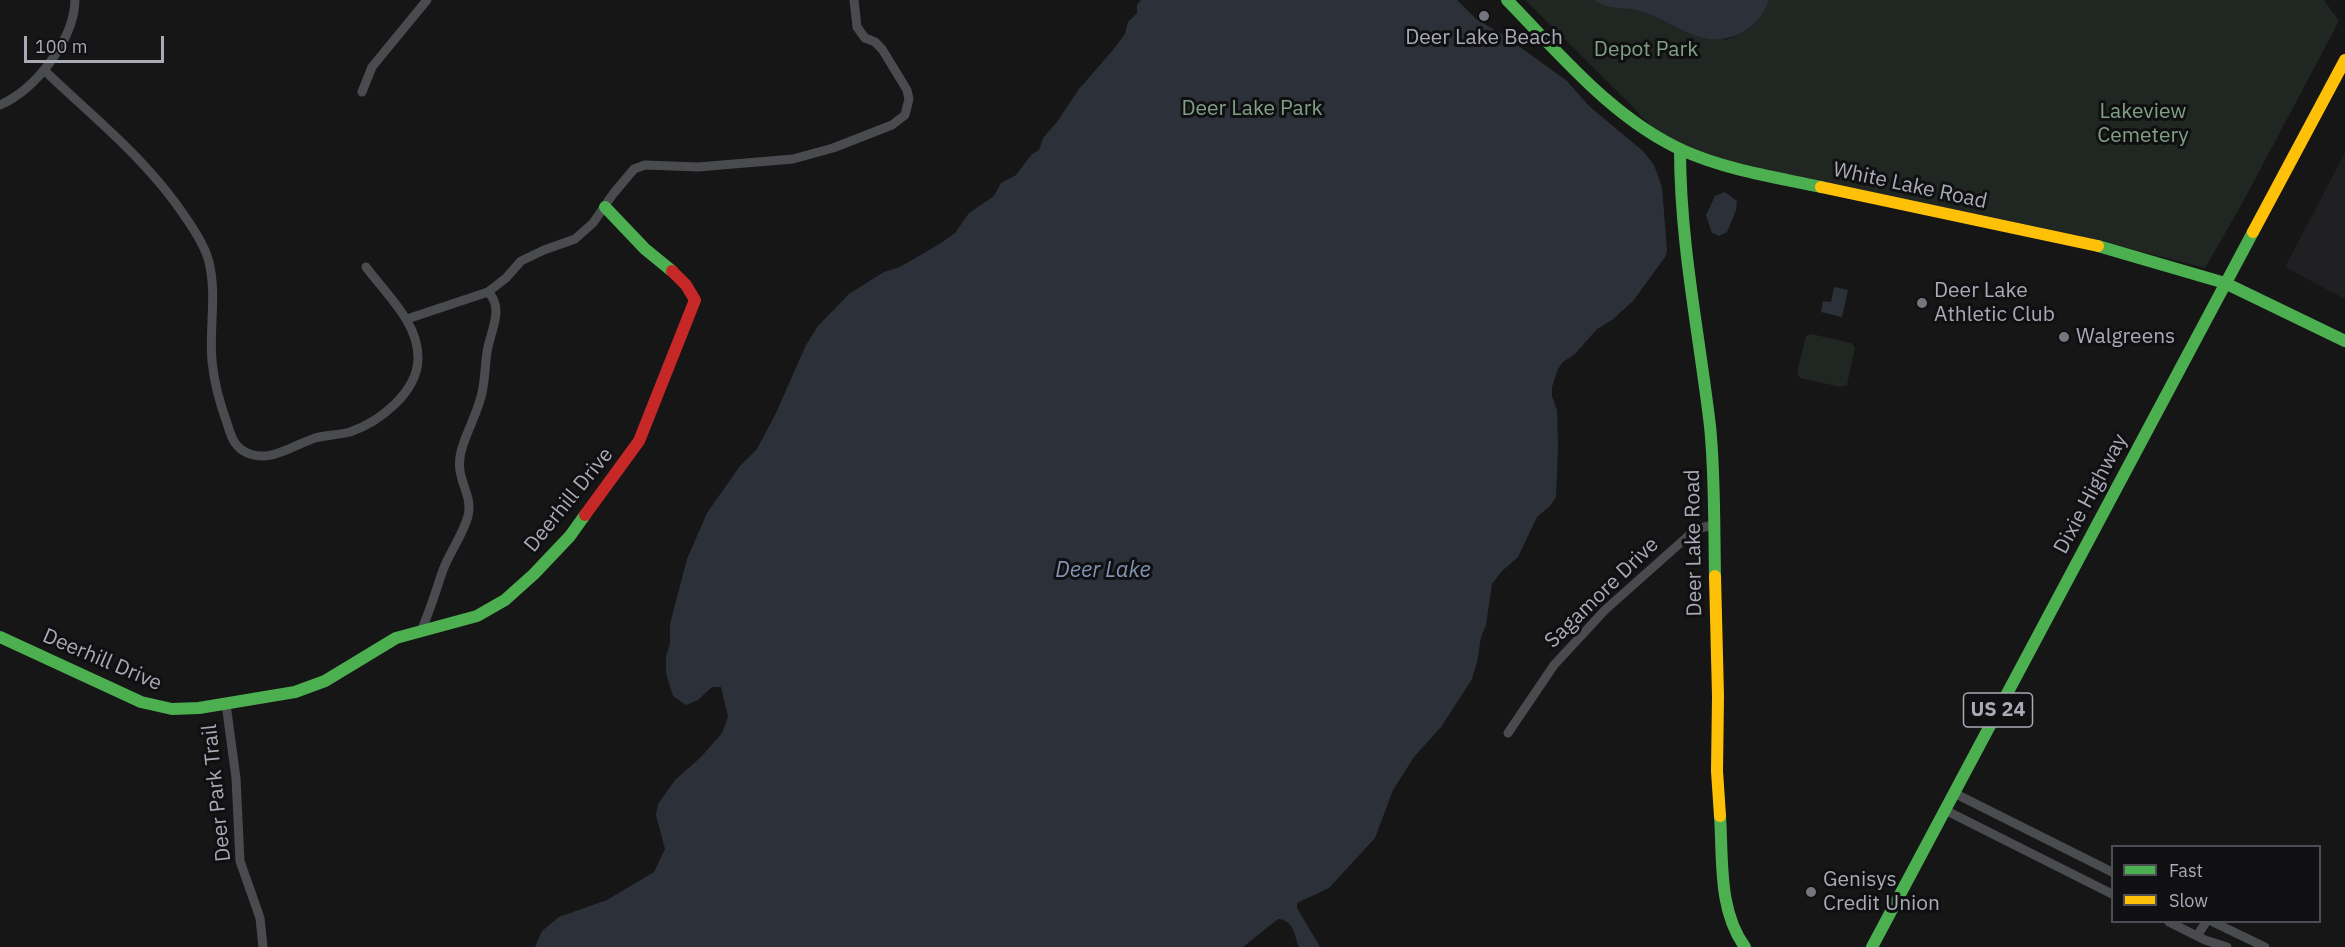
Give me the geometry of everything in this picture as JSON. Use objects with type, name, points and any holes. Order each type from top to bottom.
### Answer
[{"type":"street","points":[[0,105],[9,101],[45,71],[67,31],[75,0]]},
{"type":"street","points":[[362,92],[372,67],[427,0]]},
{"type":"street","points":[[407,320],[488,292],[522,261],[575,239],[593,224],[612,194],[634,169],[645,165],[698,167],[811,155],[892,125],[904,116],[909,99],[908,94],[882,49],[875,42],[865,38],[856,27],[854,0]]},
{"type":"street","name":"White Lake Road","points":[[1507,0],[1606,98],[1635,122],[1680,149],[1734,168],[1768,176],[2091,244],[2225,283],[2345,341]]},
{"type":"street","name":"Dixie Highway","points":[[1872,947],[2345,60]]},
{"type":"street","points":[[45,71],[145,164],[165,187],[199,237],[209,261],[213,289],[212,362],[215,381],[232,438],[240,449],[250,454],[273,455],[312,439],[348,432],[373,421],[404,394],[417,370],[418,347],[407,320],[366,267]]},
{"type":"street","name":"Deer Lake Road","points":[[1680,149],[1680,184],[1688,277],[1710,427],[1718,696],[1717,771],[1725,897],[1735,942],[1746,947]]},
{"type":"street","name":"Deerhill Drive","points":[[0,637],[141,702],[172,709],[199,708],[308,688],[325,681],[396,638],[477,616],[505,600],[534,574],[570,536],[639,441],[695,300],[676,271],[651,253],[605,207]]},
{"type":"street","points":[[422,631],[443,570],[458,541],[468,514],[468,499],[459,473],[458,460],[475,418],[482,392],[487,353],[495,321],[496,300],[488,292]]},
{"type":"street","name":"Sagamore Drive","points":[[1508,733],[1554,665],[1605,610],[1696,529],[1713,525]]},
{"type":"street","name":"Deer Park Trail","points":[[226,704],[236,778],[240,861],[260,918],[263,947]]},
{"type":"street","points":[[1954,793],[2111,872]]},
{"type":"street","points":[[1945,810],[2111,893]]},
{"type":"street","points":[[2064,869],[2072,852]]},
{"type":"street","points":[[2173,923],[2197,936],[2227,947]]},
{"type":"street","points":[[2197,936],[2205,923]]},
{"type":"street","points":[[2217,923],[2260,947]]},
{"type":"shaded area","points":[[2345,153],[2345,299],[2285,267]]},
{"type":"green space","name":"Lakeview Cemetery","points":[[1525,0],[1673,0],[1724,40],[1745,31],[1757,21],[1769,0],[2324,0],[2339,21],[2243,202],[2205,268],[2089,238],[1753,167],[1689,148],[1660,133],[1647,122]]},
{"type":"green space","points":[[1811,334],[1852,343],[1855,348],[1847,385],[1841,387],[1800,378],[1797,373],[1806,336]]},
{"type":"water","name":"Deer Lake","points":[[1141,0],[1457,0],[1476,19],[1502,34],[1567,81],[1589,106],[1643,151],[1654,165],[1662,187],[1667,251],[1665,257],[1633,301],[1612,320],[1597,329],[1558,369],[1552,387],[1552,396],[1557,410],[1556,497],[1549,507],[1537,517],[1518,557],[1501,572],[1492,584],[1486,625],[1481,637],[1472,679],[1441,727],[1414,757],[1393,790],[1375,838],[1329,888],[1297,903],[1297,908],[1320,947],[1299,947],[1290,925],[1278,919],[1243,947],[535,947],[542,931],[559,917],[607,900],[654,872],[665,849],[656,815],[658,804],[675,780],[701,757],[722,733],[728,717],[721,687],[712,687],[698,700],[686,705],[673,696],[666,673],[670,624],[687,559],[707,513],[740,466],[757,449],[776,413],[806,345],[818,326],[849,294],[884,272],[900,267],[955,233],[969,213],[994,196],[1001,183],[1016,175],[1032,154],[1039,150],[1043,138],[1057,122],[1079,89],[1125,34],[1128,22],[1137,13],[1137,5]]},
{"type":"water","points":[[1595,0],[1769,0],[1761,16],[1749,28],[1726,38],[1713,39],[1690,34],[1644,12],[1606,6]]},
{"type":"water","points":[[1725,192],[1737,201],[1736,210],[1727,232],[1719,236],[1712,233],[1706,215],[1715,196]]},
{"type":"water","points":[[1834,287],[1848,290],[1842,317],[1821,312],[1823,301],[1831,302]]},
{"type":"traffic: fast","points":[[1507,0],[1589,84],[1634,122],[1658,138],[1700,158],[1821,187]]},
{"type":"traffic: fast","points":[[1680,149],[1683,219],[1712,444],[1715,576]]},
{"type":"traffic: fast","points":[[605,207],[645,249],[672,271]]},
{"type":"traffic: fast","points":[[1872,947],[2253,232]]},
{"type":"traffic: fast","points":[[2098,246],[2225,283],[2345,341]]},
{"type":"traffic: fast","points":[[0,637],[141,702],[172,709],[199,708],[295,692],[325,681],[396,638],[477,616],[505,600],[534,574],[570,536],[585,515]]},
{"type":"traffic: fast","points":[[1720,816],[1726,901],[1736,933],[1745,947]]},
{"type":"traffic: slow","points":[[2253,232],[2345,60]]},
{"type":"traffic: slow","points":[[1821,187],[2098,246]]},
{"type":"traffic: slow","points":[[1715,576],[1717,771],[1720,816]]},
{"type":"traffic: jam","points":[[585,515],[639,441],[695,300],[686,285],[672,271]]},
{"type":"place","name":"Deer Lake Beach","points":[[1484,16]]},
{"type":"place","name":"Deer Lake Athletic Club","points":[[1922,303]]},
{"type":"place","name":"Walgreens","points":[[2064,337]]},
{"type":"place","name":"Genisys Credit Union","points":[[1811,892]]},
{"type":"park label","name":"Depot Park","points":[[1646,50]]},
{"type":"park label","name":"Deer Lake Park","points":[[1252,109]]}]
